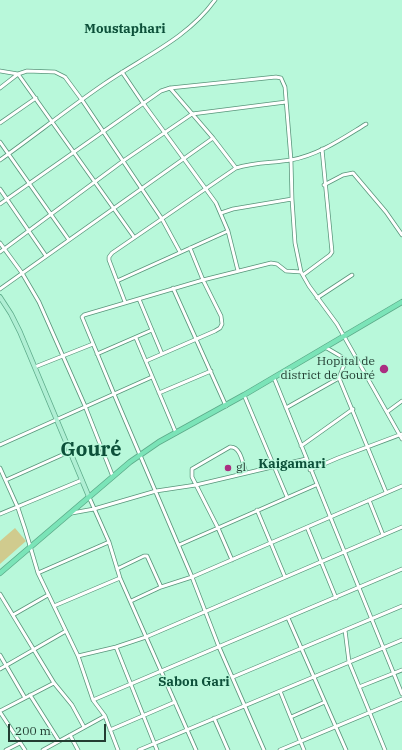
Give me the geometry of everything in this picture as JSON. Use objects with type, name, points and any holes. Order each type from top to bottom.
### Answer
[{"type":"highway","points":[[0,573],[89,497],[140,455],[159,442],[226,406],[402,302]]},
{"type":"main road","points":[[0,297],[15,321],[71,451],[89,497]]},
{"type":"street","points":[[0,160],[122,72],[165,47],[204,15],[215,0]]},
{"type":"street","points":[[0,88],[18,74],[27,71],[39,70],[61,73],[82,100],[162,219],[180,252]]},
{"type":"street","points":[[0,71],[18,74],[134,238]]},
{"type":"street","points":[[122,72],[164,133],[216,203],[228,231],[238,271]]},
{"type":"street","points":[[0,204],[161,91],[170,88],[276,77],[281,78],[283,81],[286,102],[291,160],[295,243],[301,272],[317,298],[337,324],[343,337],[401,436],[338,458],[310,470]]},
{"type":"street","points":[[170,88],[214,138],[236,168]]},
{"type":"street","points":[[0,123],[36,98]]},
{"type":"street","points":[[0,252],[123,161],[192,114],[286,102]]},
{"type":"street","points":[[125,302],[109,260],[112,253],[236,168],[247,165],[291,160],[322,149],[366,124]]},
{"type":"street","points":[[0,289],[141,188],[214,138]]},
{"type":"street","points":[[0,142],[68,240]]},
{"type":"street","points":[[303,276],[332,252],[324,185],[322,149]]},
{"type":"street","points":[[324,185],[343,175],[353,173],[386,212],[402,235]]},
{"type":"street","points":[[0,189],[46,256]]},
{"type":"street","points":[[221,213],[233,209],[292,199]]},
{"type":"street","points":[[117,281],[228,231]]},
{"type":"street","points":[[0,243],[22,273],[38,302],[85,406],[114,477]]},
{"type":"street","points":[[146,361],[216,331],[222,324],[221,316],[203,280],[190,248]]},
{"type":"street","points":[[264,750],[219,647],[179,545],[82,319],[84,314],[173,288],[274,263],[286,271],[301,272]]},
{"type":"street","points":[[317,298],[352,275]]},
{"type":"street","points":[[173,288],[226,406]]},
{"type":"street","points":[[139,298],[162,354]]},
{"type":"street","points":[[97,354],[152,330]]},
{"type":"street","points":[[136,338],[176,433]]},
{"type":"street","points":[[35,367],[93,344]]},
{"type":"street","points":[[286,408],[338,378],[344,365],[342,357],[325,347]]},
{"type":"street","points":[[159,393],[211,371]]},
{"type":"street","points":[[0,445],[152,377]]},
{"type":"street","points":[[274,378],[316,485],[345,551],[402,694]]},
{"type":"street","points":[[338,378],[353,410],[386,492]]},
{"type":"street","points":[[244,395],[287,497]]},
{"type":"street","points":[[387,412],[402,401]]},
{"type":"street","points":[[301,446],[353,410]]},
{"type":"street","points":[[232,560],[218,528],[192,477],[192,469],[230,447],[236,448],[239,452],[246,473]]},
{"type":"street","points":[[103,451],[107,449]]},
{"type":"street","points":[[6,480],[71,451]]},
{"type":"street","points":[[70,513],[94,509],[156,491],[196,484],[306,459]]},
{"type":"street","points":[[0,468],[18,508],[38,573],[78,656],[93,700],[105,716],[118,750]]},
{"type":"street","points":[[0,514],[18,508],[82,480]]},
{"type":"street","points":[[179,545],[316,485]]},
{"type":"street","points":[[131,601],[161,587],[192,577],[402,486]]},
{"type":"street","points":[[89,497],[109,542],[120,578],[162,670],[196,750]]},
{"type":"street","points":[[370,500],[383,535]]},
{"type":"street","points":[[257,510],[285,577]]},
{"type":"street","points":[[307,527],[336,598]]},
{"type":"street","points":[[78,656],[116,647],[146,637],[402,527]]},
{"type":"street","points":[[38,573],[109,542]]},
{"type":"street","points":[[117,568],[147,556],[161,587]]},
{"type":"street","points":[[93,700],[402,569]]},
{"type":"street","points":[[54,606],[120,578]]},
{"type":"street","points":[[0,594],[54,683],[72,705],[84,727]]},
{"type":"street","points":[[13,615],[48,595]]},
{"type":"street","points":[[233,677],[402,606]]},
{"type":"street","points":[[288,618],[346,750]]},
{"type":"street","points":[[345,630],[349,662],[385,750]]},
{"type":"street","points":[[0,669],[66,631]]},
{"type":"street","points":[[139,750],[402,640]]},
{"type":"street","points":[[116,647],[157,750]]},
{"type":"street","points":[[0,655],[25,698]]},
{"type":"street","points":[[359,687],[402,670]]},
{"type":"street","points":[[25,750],[0,712],[54,683]]},
{"type":"street","points":[[280,691],[304,750]]},
{"type":"street","points":[[30,695],[59,741]]},
{"type":"street","points":[[280,750],[402,699]]},
{"type":"street","points":[[110,730],[175,702]]},
{"type":"street","points":[[290,717],[325,702]]},
{"type":"street","points":[[43,750],[105,716]]},
{"type":"street","points":[[214,718],[228,750]]},
{"type":"street","points":[[70,735],[78,750]]},
{"type":"street","points":[[6,750],[20,743]]},
{"type":"shaded area","points":[[15,528],[26,541],[0,564],[0,541]]},
{"type":"place","name":"Hopital de district de Gouré","points":[[384,369]]},
{"type":"place","name":"gl","points":[[228,468]]},
{"type":"district","name":"Moustaphari","points":[[125,29]]},
{"type":"district","name":"Gouré","points":[[91,450]]},
{"type":"district","name":"Kaigamari","points":[[292,464]]},
{"type":"district","name":"Sabon Gari","points":[[194,682]]}]
